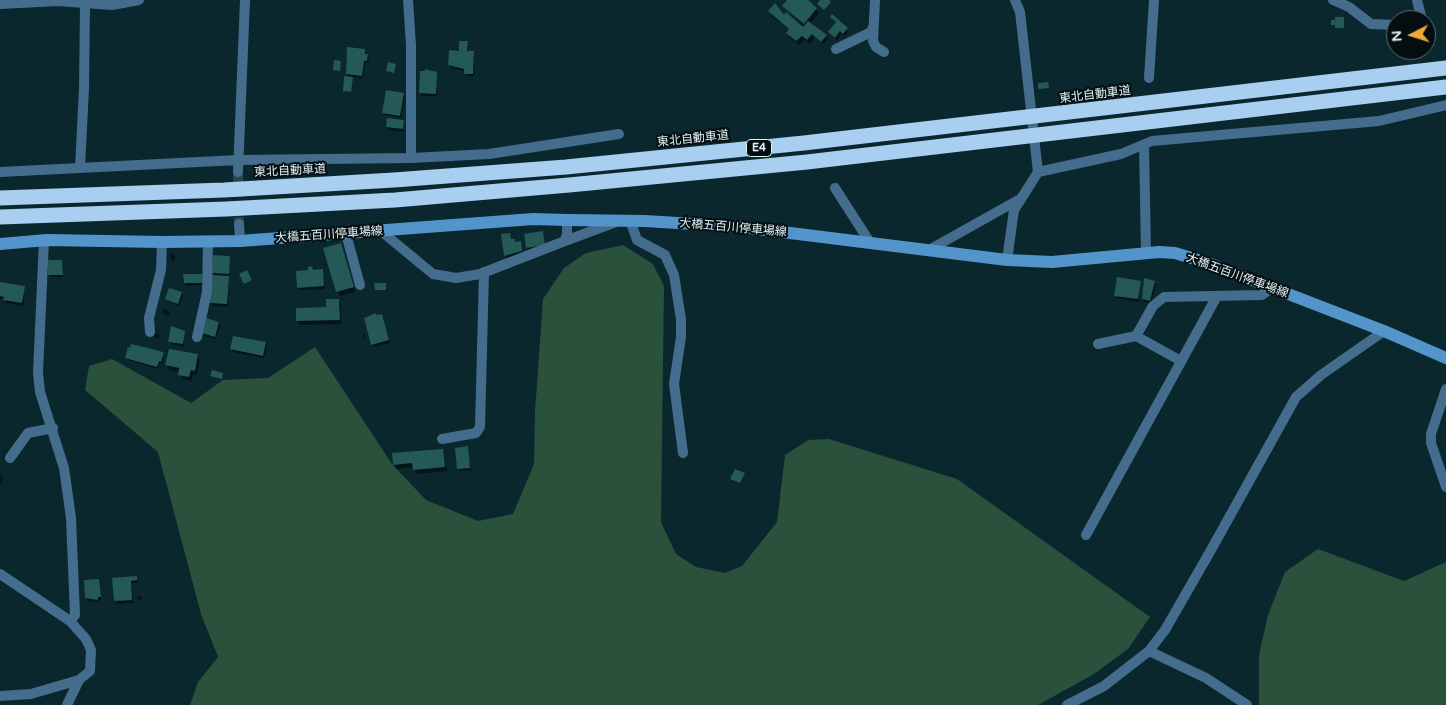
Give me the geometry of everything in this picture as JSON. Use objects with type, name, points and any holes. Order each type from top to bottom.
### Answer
[{"type":"highway","name":"東北自動車道","points":[[0,198],[68,197],[384,181],[566,166],[804,144],[1446,68]]},
{"type":"highway","name":"E4","points":[[0,216],[69,215],[385,200],[579,184],[817,161],[1446,87]]},
{"type":"highway","points":[[0,192],[68,197]]},
{"type":"highway","points":[[0,220],[69,215]]},
{"type":"main road","name":"大橋五百川停車場線","points":[[0,244],[44,240],[162,242],[240,240],[533,220],[626,220],[742,227],[1007,260],[1052,262],[1146,253],[1175,253],[1384,331],[1446,358]]},
{"type":"street","points":[[0,4],[58,2],[85,4],[139,0]]},
{"type":"street","points":[[238,172],[245,0]]},
{"type":"street","points":[[408,0],[411,45],[411,158]]},
{"type":"street","points":[[875,0],[873,41],[876,47],[884,52]]},
{"type":"street","points":[[1007,260],[1014,210],[1037,167],[1020,12],[1014,0]]},
{"type":"street","points":[[1149,78],[1154,0]]},
{"type":"street","points":[[1333,0],[1350,6],[1371,24],[1386,24]]},
{"type":"street","points":[[80,168],[84,88],[85,4]]},
{"type":"street","points":[[836,49],[870,32],[873,28]]},
{"type":"street","points":[[1037,167],[1121,154],[1158,140],[1379,121],[1446,105]]},
{"type":"street","points":[[0,172],[238,160],[411,158],[488,154],[619,134]]},
{"type":"street","points":[[1144,145],[1146,253]]},
{"type":"street","points":[[835,188],[871,244]]},
{"type":"street","points":[[927,251],[1021,198]]},
{"type":"street","points":[[564,241],[568,233],[567,220]]},
{"type":"street","points":[[381,231],[432,274],[456,278],[484,272],[564,241],[626,220],[637,240],[664,255],[674,275],[681,318],[681,338],[674,384],[683,453]]},
{"type":"street","points":[[239,224],[240,240]]},
{"type":"street","points":[[346,234],[360,285]]},
{"type":"street","points":[[44,240],[38,373],[40,392],[64,468],[71,518],[76,608],[75,615],[70,621]]},
{"type":"street","points":[[197,337],[207,292],[208,241]]},
{"type":"street","points":[[150,332],[149,318],[161,270],[162,242]]},
{"type":"street","points":[[442,439],[476,433],[480,427],[484,272]]},
{"type":"street","points":[[1136,336],[1153,306],[1164,297],[1262,295],[1272,288]]},
{"type":"street","points":[[1086,535],[1217,296]]},
{"type":"street","points":[[1067,705],[1104,686],[1149,651],[1165,630],[1296,396],[1321,375],[1384,331]]},
{"type":"street","points":[[1098,344],[1136,336],[1181,361]]},
{"type":"street","points":[[1446,389],[1431,434],[1431,443],[1446,487]]},
{"type":"street","points":[[10,458],[28,433],[52,428]]},
{"type":"street","points":[[0,574],[70,621],[86,639],[91,650],[90,671],[79,680],[22,696],[0,696]]},
{"type":"street","points":[[1149,651],[1206,678],[1247,705]]},
{"type":"street","points":[[67,705],[79,680]]},
{"type":"green space","points":[[623,245],[653,264],[664,286],[661,522],[676,554],[696,567],[725,573],[742,566],[777,522],[785,455],[808,440],[829,439],[957,479],[1150,617],[1128,649],[1094,674],[1038,705],[190,705],[198,682],[218,657],[201,614],[158,452],[85,390],[89,366],[112,359],[191,403],[223,380],[268,378],[315,347],[392,464],[426,500],[478,521],[513,514],[534,464],[535,412],[543,299],[564,268],[586,253]]},
{"type":"green space","points":[[1318,549],[1404,581],[1446,562],[1446,705],[1259,705],[1259,655],[1268,615],[1285,572]]},
{"type":"building","points":[[787,0],[808,0],[817,8],[804,24],[782,6]]},
{"type":"building","points":[[820,0],[829,0],[831,2],[824,10],[817,4]]},
{"type":"building","points":[[775,3],[784,15],[786,12],[803,27],[808,21],[827,35],[821,42],[812,34],[807,40],[802,36],[796,41],[786,33],[789,29],[768,11]]},
{"type":"building","points":[[832,14],[848,28],[843,34],[840,31],[835,38],[828,32],[836,22],[830,17]]},
{"type":"building","points":[[1335,17],[1344,17],[1344,28],[1335,28],[1335,25],[1331,25],[1331,20],[1335,20]]},
{"type":"building","points":[[459,41],[468,41],[467,51],[474,51],[473,74],[464,74],[464,69],[448,65],[449,50],[459,51]]},
{"type":"building","points":[[347,47],[365,49],[365,54],[368,54],[367,61],[364,61],[362,76],[346,74]]},
{"type":"building","points":[[334,60],[341,61],[340,71],[333,70]]},
{"type":"building","points":[[388,62],[396,64],[394,73],[386,71]]},
{"type":"building","points":[[425,69],[437,72],[436,94],[419,93],[420,71],[425,71]]},
{"type":"building","points":[[344,76],[353,77],[351,92],[343,91]]},
{"type":"building","points":[[1048,82],[1049,88],[1038,89],[1038,83]]},
{"type":"building","points":[[386,90],[404,93],[400,116],[382,113]]},
{"type":"building","points":[[387,118],[404,120],[403,129],[386,127]]},
{"type":"building","points":[[543,231],[545,245],[539,248],[539,246],[526,248],[524,234]]},
{"type":"building","points":[[510,233],[511,239],[515,239],[515,242],[521,241],[522,251],[504,256],[501,234]]},
{"type":"building","points":[[341,243],[354,287],[336,292],[323,248]]},
{"type":"building","points":[[213,255],[230,256],[229,274],[212,273]]},
{"type":"building","points":[[48,260],[62,260],[63,275],[48,275]]},
{"type":"building","points":[[312,266],[313,270],[323,269],[324,286],[297,288],[296,271],[308,270],[308,267]]},
{"type":"building","points":[[247,270],[252,280],[244,284],[239,274]]},
{"type":"building","points":[[183,274],[202,274],[202,283],[184,283]]},
{"type":"building","points":[[212,275],[229,276],[227,304],[210,303]]},
{"type":"building","points":[[1117,277],[1141,281],[1138,299],[1114,296]]},
{"type":"building","points":[[1144,278],[1155,281],[1150,301],[1142,299]]},
{"type":"building","points":[[0,282],[25,286],[22,303],[3,300],[4,297],[0,296]]},
{"type":"building","points":[[374,283],[386,283],[386,290],[375,290]]},
{"type":"building","points":[[169,288],[182,292],[178,304],[165,299]]},
{"type":"building","points":[[326,299],[339,299],[340,320],[296,321],[296,308],[326,307]]},
{"type":"building","points":[[376,313],[376,315],[382,314],[389,340],[371,345],[364,318]]},
{"type":"building","points":[[206,318],[219,322],[215,337],[202,333]]},
{"type":"building","points":[[171,326],[185,331],[183,344],[168,342]]},
{"type":"building","points":[[233,336],[266,342],[263,356],[230,349]]},
{"type":"building","points":[[131,344],[164,353],[161,362],[159,361],[157,367],[125,358],[128,347],[130,348]]},
{"type":"building","points":[[169,349],[198,354],[195,371],[191,370],[189,377],[178,375],[179,368],[165,365]]},
{"type":"building","points":[[212,370],[223,373],[222,379],[210,376]]},
{"type":"building","points":[[468,446],[470,468],[457,469],[455,448]]},
{"type":"building","points":[[443,449],[445,467],[413,470],[412,463],[393,465],[392,453]]},
{"type":"building","points":[[735,469],[745,473],[740,483],[730,479]]},
{"type":"building","points":[[137,576],[137,580],[131,581],[132,600],[114,601],[112,578]]},
{"type":"building","points":[[99,579],[101,597],[98,597],[98,600],[85,598],[84,580]]},
{"type":"tunnel","points":[[238,172],[239,224]]}]
